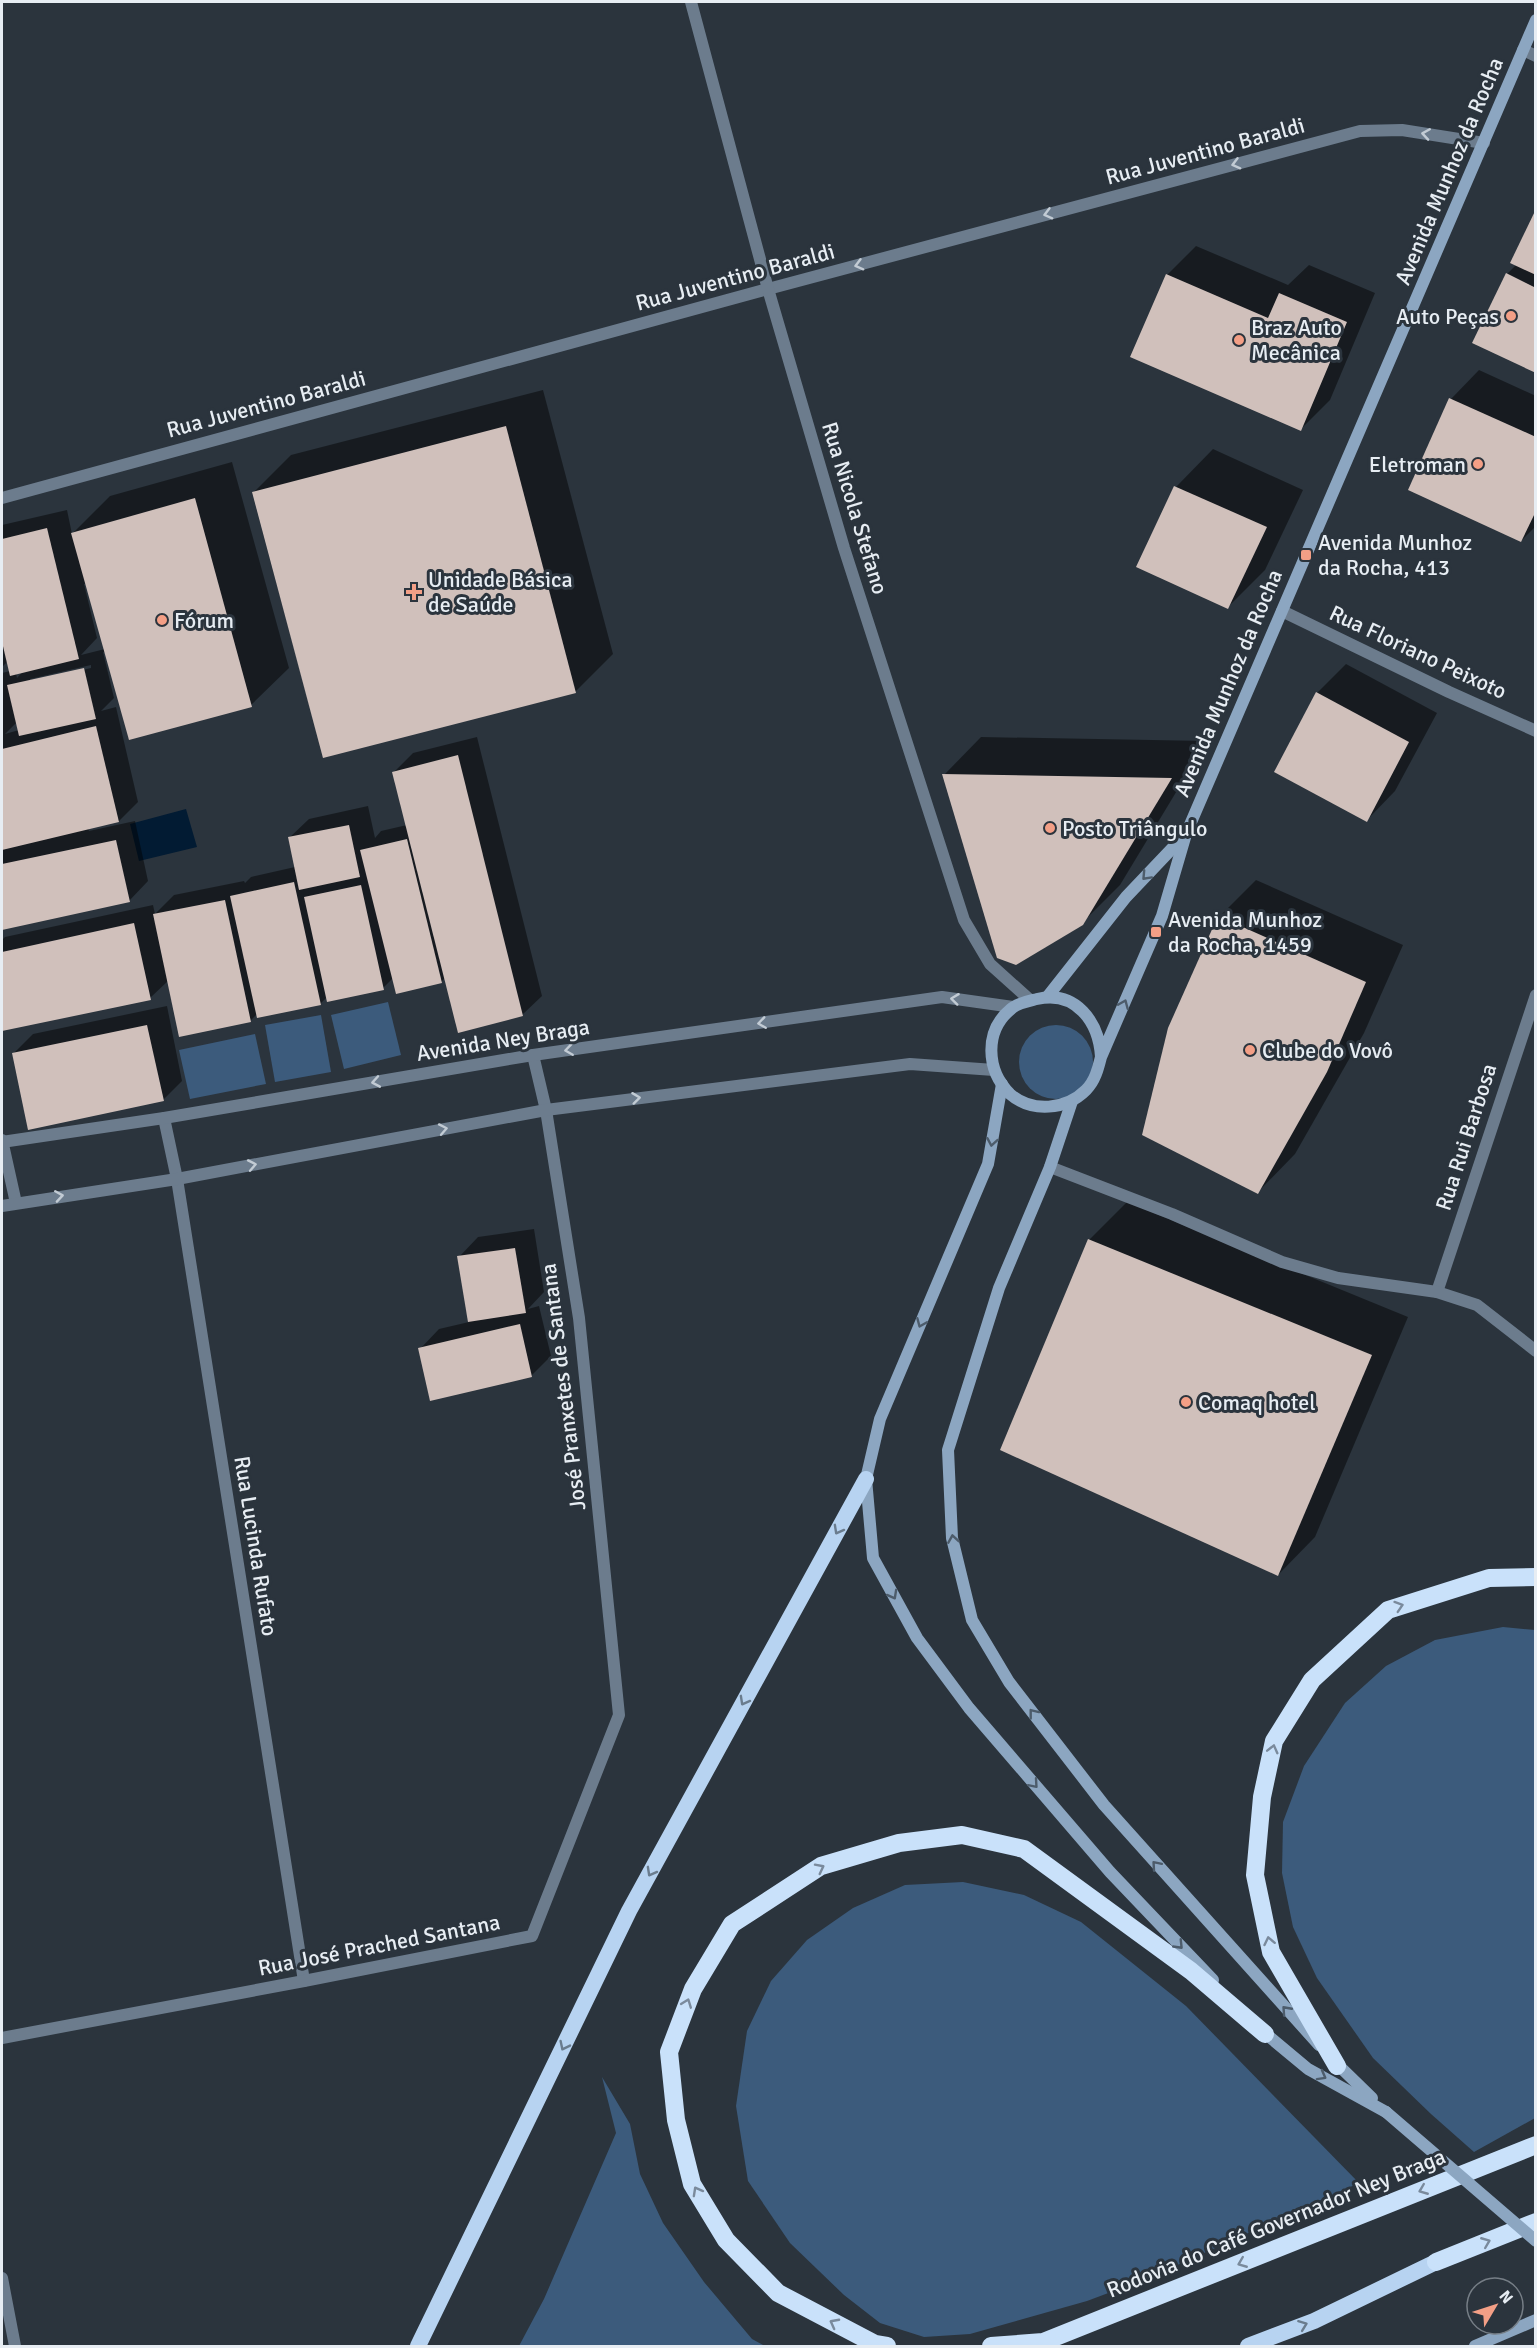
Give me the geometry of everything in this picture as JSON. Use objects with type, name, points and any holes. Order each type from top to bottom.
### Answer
[{"type":"highway","points":[[418,2346],[629,1911],[866,1479]]},
{"type":"highway","points":[[1337,2066],[1271,1952],[1255,1875],[1262,1797],[1274,1741],[1312,1680],[1388,1610],[1489,1578],[1536,1577]]},
{"type":"highway","points":[[887,2346],[875,2344],[778,2293],[726,2240],[692,2184],[676,2120],[669,2052],[693,1989],[732,1924],[821,1866],[899,1843],[962,1835],[1024,1849],[1191,1971],[1265,2034]]},
{"type":"highway","name":"Rodovia do Café Governador Ney Braga","points":[[991,2346],[1039,2344],[1536,2145]]},
{"type":"highway","points":[[1248,2346],[1314,2321],[1437,2262],[1536,2222]]},
{"type":"main road","name":"Avenida Munhoz da Rocha","points":[[1186,834],[1536,20]]},
{"type":"main road","points":[[1048,996],[1126,897],[1186,834]]},
{"type":"main road","points":[[1101,1058],[1100,1040],[1094,1025],[1082,1010],[1066,1000],[1048,996],[1013,1007],[1000,1020],[993,1036],[991,1054],[994,1070],[1012,1096],[1027,1104],[1042,1107],[1058,1106],[1072,1101],[1087,1090],[1097,1074],[1101,1058],[1162,916],[1186,834]]},
{"type":"main road","points":[[1002,1084],[988,1164],[880,1419],[866,1479],[873,1558],[917,1638],[969,1708],[1110,1872],[1265,2034],[1308,2069],[1386,2112]]},
{"type":"main road","points":[[1072,1101],[1050,1167],[999,1288],[948,1450],[952,1538],[972,1620],[1009,1682],[1104,1805],[1337,2066],[1386,2112],[1536,2241]]},
{"type":"main road","points":[[1475,2346],[1536,2320]]},
{"type":"street","name":"Rua Nicola Stefano","points":[[691,2],[768,289],[844,548],[964,920],[990,964],[1030,1000]]},
{"type":"street","points":[[1523,50],[1536,56]]},
{"type":"street","name":"Rua Juventino Baraldi","points":[[2,498],[768,289],[1360,131],[1402,130],[1484,143]]},
{"type":"street","name":"Rua Floriano Peixoto","points":[[1282,611],[1449,692],[1536,731]]},
{"type":"street","name":"Rua Rui Barbosa","points":[[1437,1292],[1536,995]]},
{"type":"street","name":"Avenida Ney Braga","points":[[2,1141],[164,1118],[533,1055],[942,997],[1013,1007]]},
{"type":"street","name":"José Pranxetes de Santana","points":[[533,1055],[546,1110],[579,1318],[619,1715]]},
{"type":"street","points":[[2,1206],[177,1179],[546,1110],[910,1064],[994,1070]]},
{"type":"street","name":"Rua Lucinda Rufato","points":[[164,1118],[177,1179],[304,1981]]},
{"type":"street","points":[[2,1141],[16,1203]]},
{"type":"street","points":[[1050,1167],[1173,1214],[1282,1262],[1338,1278],[1437,1292],[1477,1305],[1536,1351]]},
{"type":"street","name":"Rua José Prached Santana","points":[[2,2038],[532,1936],[619,1715]]},
{"type":"street","points":[[2,2278],[15,2346]]},
{"type":"shaded area","points":[[186,809],[197,847],[139,861],[130,824]]},
{"type":"shaded area","points":[[388,1002],[401,1055],[344,1069],[331,1015]]},
{"type":"shaded area","points":[[321,1015],[331,1072],[275,1082],[265,1025]]},
{"type":"shaded area","points":[[1056,1025],[1070,1028],[1082,1036],[1090,1048],[1093,1062],[1090,1076],[1082,1088],[1070,1096],[1056,1099],[1042,1096],[1030,1088],[1022,1076],[1019,1062],[1022,1048],[1030,1036],[1042,1028]]},
{"type":"shaded area","points":[[255,1034],[266,1084],[190,1099],[179,1050]]},
{"type":"shaded area","points":[[1503,1627],[1535,1630],[1535,2118],[1474,2152],[1373,2058],[1317,1978],[1293,1927],[1282,1873],[1283,1822],[1304,1766],[1345,1703],[1386,1666],[1435,1640]]},
{"type":"shaded area","points":[[963,1882],[1024,1895],[1081,1922],[1186,2006],[1359,2183],[1151,2277],[1087,2301],[970,2334],[924,2337],[880,2323],[844,2295],[790,2243],[748,2181],[736,2106],[747,2031],[771,1981],[807,1940],[853,1908],[905,1885]]},
{"type":"shaded area","points":[[602,2077],[630,2124],[640,2174],[663,2223],[704,2282],[752,2339],[765,2346],[519,2346],[544,2299],[616,2133]]},
{"type":"building","points":[[1536,209],[1536,275],[1510,263]]},
{"type":"building","name":"Auto Peças","points":[[1506,273],[1536,288],[1536,373],[1472,343]]},
{"type":"building","name":"Braz Auto Mecânica","points":[[1166,274],[1268,318],[1279,293],[1347,322],[1301,431],[1130,357]]},
{"type":"building","name":"Eletroman","points":[[1449,398],[1536,437],[1536,511],[1521,542],[1408,490]]},
{"type":"building","name":"Unidade Básica de Saúde","points":[[506,426],[576,693],[323,758],[252,492]]},
{"type":"building","points":[[1174,486],[1267,527],[1228,609],[1136,567]]},
{"type":"building","name":"Fórum","points":[[195,498],[252,707],[129,740],[71,533]]},
{"type":"building","points":[[47,528],[79,659],[10,676],[2,642],[2,539]]},
{"type":"building","points":[[84,668],[96,719],[19,736],[7,685]]},
{"type":"building","points":[[1316,692],[1409,742],[1367,822],[1274,772]]},
{"type":"building","points":[[96,726],[119,822],[2,850],[2,749]]},
{"type":"building","points":[[458,755],[523,1016],[458,1033],[392,772]]},
{"type":"building","name":"Posto Triângulo","points":[[942,774],[1172,778],[1083,925],[1016,965],[997,958]]},
{"type":"building","points":[[349,825],[360,877],[299,890],[288,837]]},
{"type":"building","points":[[407,839],[442,983],[396,994],[360,850]]},
{"type":"building","points":[[116,840],[130,902],[2,930],[2,864]]},
{"type":"building","points":[[294,882],[321,1005],[257,1018],[230,896]]},
{"type":"building","points":[[361,885],[384,990],[327,1002],[304,897]]},
{"type":"building","points":[[225,900],[251,1022],[179,1037],[153,914]]},
{"type":"building","name":"Clube do Vovô","points":[[1218,916],[1366,982],[1327,1072],[1258,1194],[1142,1135],[1168,1028]]},
{"type":"building","points":[[134,923],[151,1000],[2,1031],[2,952]]},
{"type":"building","points":[[147,1025],[164,1101],[28,1130],[12,1053]]},
{"type":"building","name":"Comaq hotel","points":[[1088,1239],[1372,1355],[1278,1576],[1000,1450]]},
{"type":"building","points":[[515,1248],[526,1313],[468,1322],[457,1256]]},
{"type":"building","points":[[520,1324],[532,1377],[430,1401],[418,1348]]},
{"type":"place","name":"Auto Peças","points":[[1511,316]]},
{"type":"place","name":"Braz Auto Mecânica","points":[[1239,340]]},
{"type":"place","name":"Eletroman","points":[[1478,464]]},
{"type":"place","name":"Avenida Munhoz da Rocha, 413","points":[[1306,555]]},
{"type":"place","name":"Unidade Básica de Saúde","points":[[414,592]]},
{"type":"place","name":"Fórum","points":[[162,620]]},
{"type":"place","name":"Posto Triângulo","points":[[1050,828]]},
{"type":"place","name":"Avenida Munhoz da Rocha, 1459","points":[[1156,932]]},
{"type":"place","name":"Clube do Vovô","points":[[1250,1050]]},
{"type":"place","name":"Comaq hotel","points":[[1186,1402]]}]
